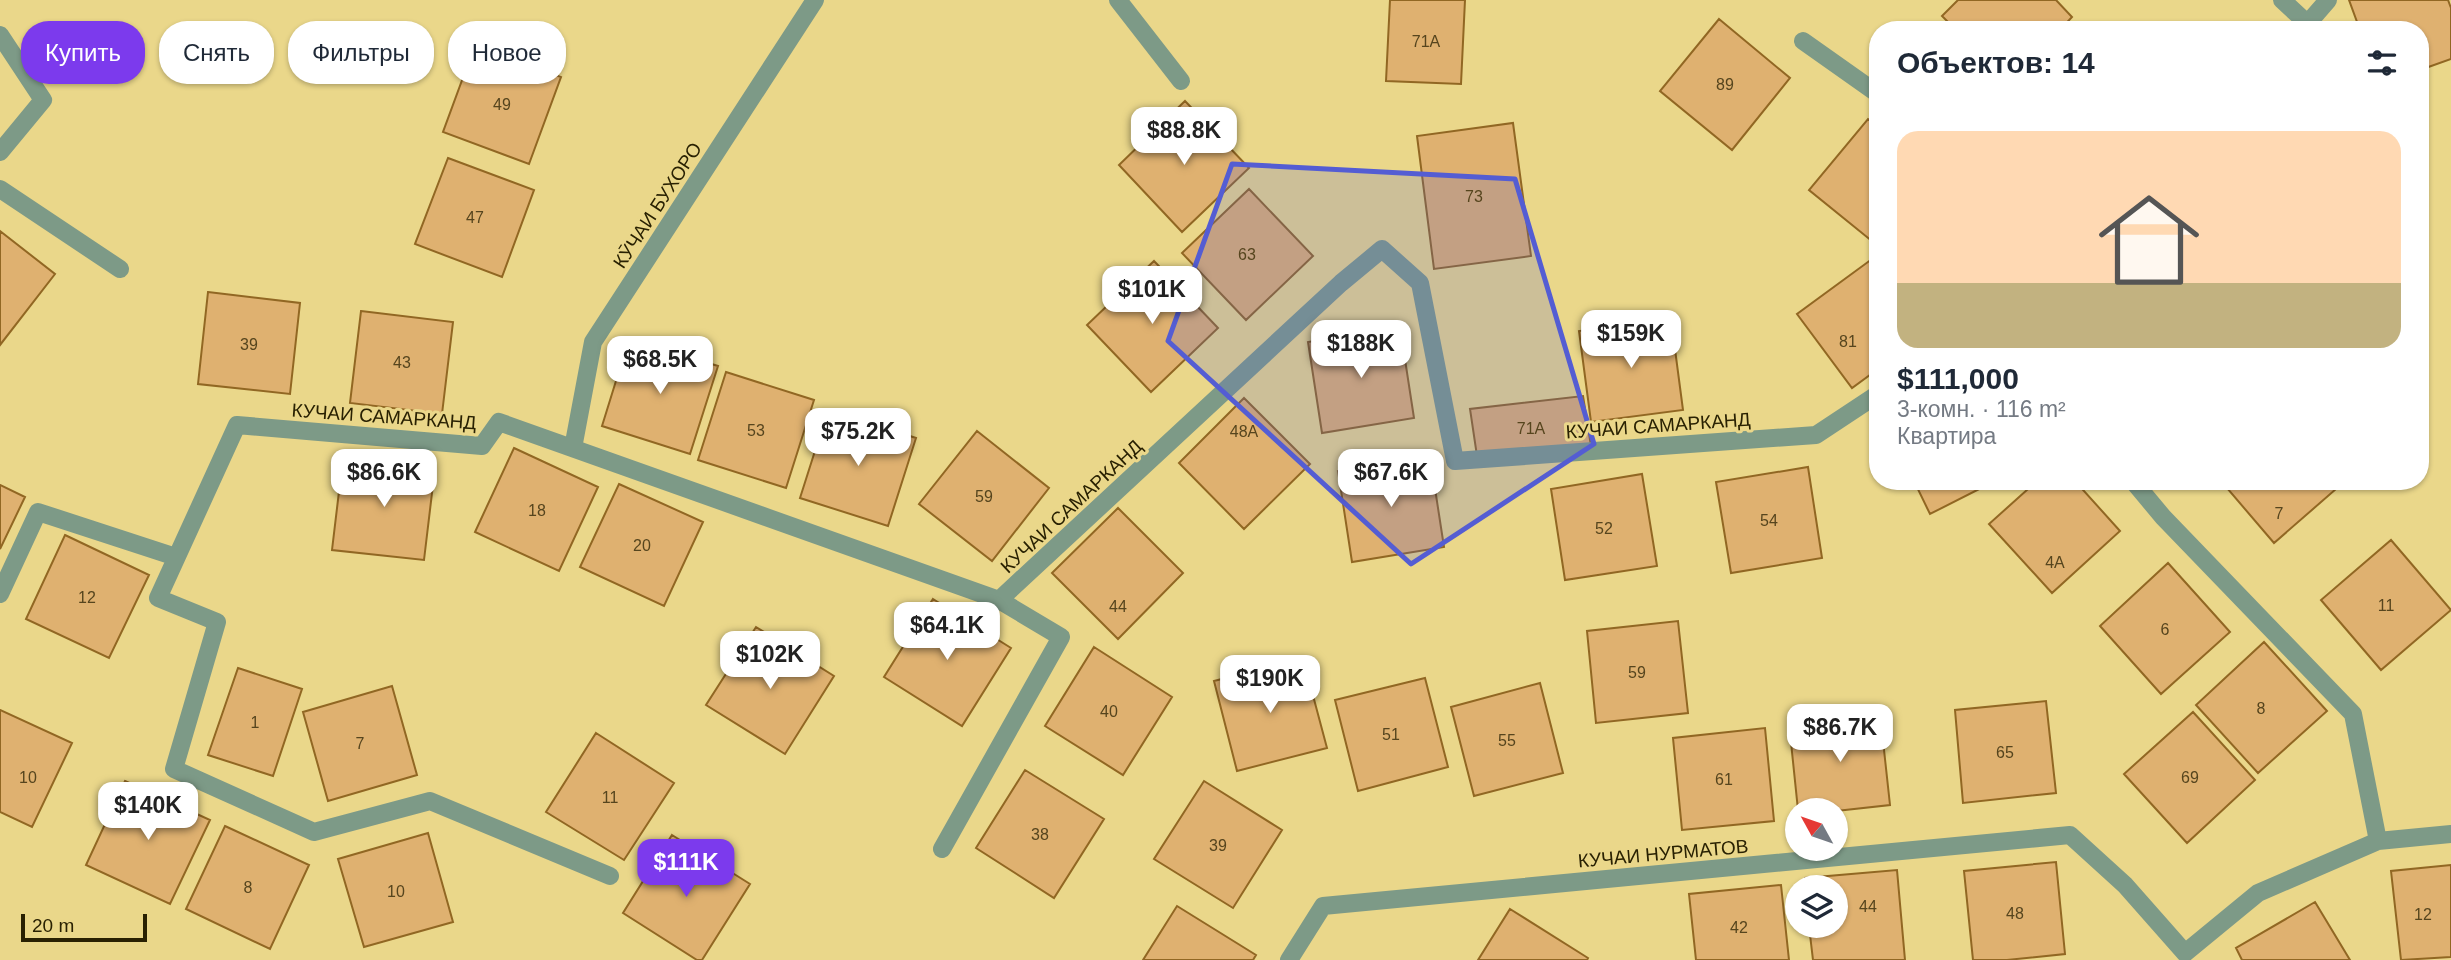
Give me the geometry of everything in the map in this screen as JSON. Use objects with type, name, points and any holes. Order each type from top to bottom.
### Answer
[{"type":"street","name":"КӮЧАИ БУХОРО","points":[[573,448],[593,342],[816,0]]},
{"type":"street","points":[[1118,0],[1181,81]]},
{"type":"street","points":[[2282,0],[2300,21]]},
{"type":"street","points":[[2310,21],[2328,0]]},
{"type":"street","points":[[0,35],[43,100],[0,152]]},
{"type":"street","points":[[1803,41],[1869,88]]},
{"type":"street","points":[[0,189],[120,270]]},
{"type":"street","name":"КУЧАИ САМАРКАНД","points":[[610,876],[430,801],[314,832],[174,769],[217,622],[158,598],[237,425],[482,446],[499,422],[999,600],[1341,283],[1382,249],[1420,283],[1455,461],[1816,435],[1869,400]]},
{"type":"street","points":[[2140,490],[2163,517],[2353,714],[2378,841],[2451,834]]},
{"type":"street","points":[[0,594],[38,512],[176,557]]},
{"type":"street","points":[[942,849],[1061,637],[999,600]]},
{"type":"street","name":"КУЧАИ НУРМАТОВ","points":[[1289,960],[1323,906],[2070,835],[2124,885],[2185,953],[2258,893],[2378,841]]},
{"type":"highlighted area","points":[[1232,164],[1515,179],[1594,444],[1411,564],[1168,341]]},
{"type":"building","points":[[1390,0],[1465,0],[1461,84],[1386,81]]},
{"type":"building","points":[[1958,0],[2056,0],[2072,17],[2068,21],[1947,21],[1942,16]]},
{"type":"building","points":[[2349,0],[2448,0],[2451,8],[2451,59],[2429,67],[2429,21],[2357,21]]},
{"type":"building","points":[[1719,19],[1790,78],[1732,150],[1660,91]]},
{"type":"building","points":[[461,84],[558,84],[529,164],[443,132]]},
{"type":"building","points":[[1185,101],[1249,168],[1182,232],[1119,165]]},
{"type":"building","points":[[1868,119],[1869,120],[1869,239],[1809,190]]},
{"type":"building","points":[[1513,123],[1531,256],[1434,269],[1417,136]]},
{"type":"building","points":[[448,158],[534,190],[502,277],[415,244]]},
{"type":"building","points":[[1249,189],[1313,256],[1246,320],[1182,253]]},
{"type":"building","points":[[0,231],[55,274],[0,345]]},
{"type":"building","points":[[1154,261],[1218,328],[1151,392],[1087,325]]},
{"type":"building","points":[[1869,261],[1869,376],[1852,388],[1797,314]]},
{"type":"building","points":[[208,292],[300,303],[290,394],[198,384]]},
{"type":"building","points":[[361,311],[453,322],[442,414],[350,403]]},
{"type":"building","points":[[1671,319],[1683,410],[1591,422],[1579,331]]},
{"type":"building","points":[[1400,327],[1414,418],[1322,433],[1308,342]]},
{"type":"building","points":[[629,339],[718,366],[690,454],[602,426]]},
{"type":"building","points":[[726,372],[814,400],[786,488],[698,460]]},
{"type":"building","points":[[1583,396],[1591,446],[1477,456],[1470,409]]},
{"type":"building","points":[[1244,398],[1310,464],[1244,529],[1179,463]]},
{"type":"building","points":[[828,410],[916,438],[888,526],[800,498]]},
{"type":"building","points":[[977,431],[1049,488],[992,561],[919,504]]},
{"type":"building","points":[[514,448],[598,487],[559,571],[475,532]]},
{"type":"building","points":[[1430,456],[1444,547],[1352,562],[1338,471]]},
{"type":"building","points":[[343,458],[435,468],[424,560],[332,550]]},
{"type":"building","points":[[1808,467],[1822,558],[1731,573],[1716,482]]},
{"type":"building","points":[[1642,474],[1657,566],[1565,580],[1551,489]]},
{"type":"building","points":[[619,484],[703,522],[664,606],[580,567]]},
{"type":"building","points":[[0,485],[25,497],[0,549]]},
{"type":"building","points":[[1918,490],[1977,490],[1930,514]]},
{"type":"building","points":[[2027,490],[2083,490],[2120,531],[2052,593],[1989,524]]},
{"type":"building","points":[[2229,490],[2335,490],[2274,543]]},
{"type":"building","points":[[1118,508],[1183,573],[1118,639],[1052,573]]},
{"type":"building","points":[[65,535],[149,575],[109,658],[26,619]]},
{"type":"building","points":[[2391,540],[2451,610],[2381,670],[2321,600]]},
{"type":"building","points":[[2168,563],[2230,632],[2161,694],[2100,626]]},
{"type":"building","points":[[933,599],[1011,648],[962,726],[884,677]]},
{"type":"building","points":[[1678,621],[1688,713],[1596,723],[1587,631]]},
{"type":"building","points":[[756,627],[834,676],[785,754],[706,705]]},
{"type":"building","points":[[2264,642],[2327,711],[2258,773],[2196,705]]},
{"type":"building","points":[[1094,647],[1172,697],[1123,775],[1045,726]]},
{"type":"building","points":[[1303,658],[1327,748],[1237,771],[1214,681]]},
{"type":"building","points":[[238,668],[302,689],[273,776],[208,755]]},
{"type":"building","points":[[1425,678],[1448,767],[1358,791],[1335,700]]},
{"type":"building","points":[[1540,683],[1563,773],[1474,796],[1451,707]]},
{"type":"building","points":[[392,686],[417,775],[328,801],[303,712]]},
{"type":"building","points":[[2046,701],[2056,793],[1963,803],[1955,710]]},
{"type":"building","points":[[0,710],[72,743],[32,827],[0,812]]},
{"type":"building","points":[[2193,712],[2255,780],[2187,843],[2124,774]]},
{"type":"building","points":[[1880,713],[1890,805],[1848,810],[1848,798],[1797,798],[1789,723]]},
{"type":"building","points":[[1765,728],[1774,821],[1682,830],[1673,738]]},
{"type":"building","points":[[596,733],[674,783],[624,860],[546,812]]},
{"type":"building","points":[[1025,770],[1104,819],[1054,898],[976,848]]},
{"type":"building","points":[[125,781],[210,820],[170,904],[86,865]]},
{"type":"building","points":[[1204,781],[1282,830],[1233,908],[1154,859]]},
{"type":"building","points":[[225,826],[309,865],[270,949],[186,909]]},
{"type":"building","points":[[428,833],[453,922],[364,947],[338,859]]},
{"type":"building","points":[[672,835],[750,884],[702,960],[697,960],[623,913]]},
{"type":"building","points":[[2056,862],[2065,954],[2007,960],[1973,960],[1964,871]]},
{"type":"building","points":[[2451,865],[2451,957],[2401,960],[2391,871]]},
{"type":"building","points":[[1897,870],[1905,960],[1813,960],[1810,938],[1848,938],[1848,875],[1840,875]]},
{"type":"building","points":[[1781,885],[1789,960],[1696,960],[1689,894]]},
{"type":"building","points":[[2315,902],[2350,960],[2242,960],[2236,948]]},
{"type":"building","points":[[1177,906],[1256,955],[1253,960],[1143,960]]},
{"type":"building","points":[[1510,909],[1588,958],[1587,960],[1478,960]]}]
